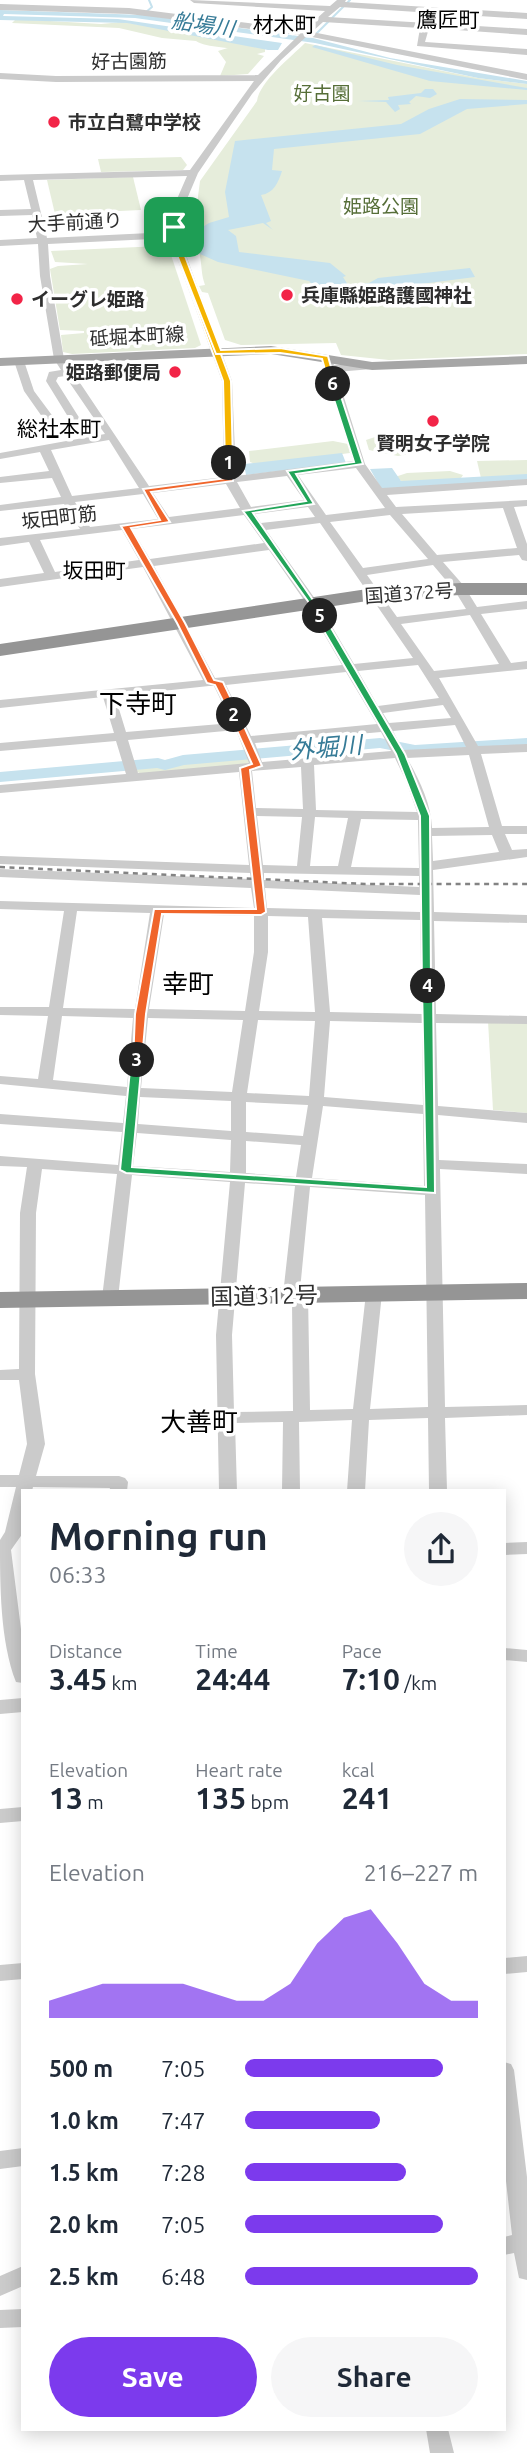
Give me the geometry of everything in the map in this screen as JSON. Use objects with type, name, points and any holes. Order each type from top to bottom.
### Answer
[{"type":"highway","name":"国道372号","points":[[0,650],[374,594],[460,589],[527,589]]},
{"type":"highway","name":"国道312号","points":[[0,1300],[527,1292]]},
{"type":"main road","name":"砥堀本町線","points":[[0,362],[280,351],[327,363],[372,366],[527,360]]},
{"type":"street","points":[[194,0],[337,4],[527,16]]},
{"type":"street","points":[[434,10],[439,0]]},
{"type":"street","points":[[337,4],[259,78],[193,173],[174,227],[176,243],[218,352],[229,392],[230,480],[247,511],[312,603],[375,709],[400,754],[425,816],[438,1489]]},
{"type":"street","points":[[0,8],[65,5],[150,11],[527,77]]},
{"type":"street","points":[[456,27],[460,12]]},
{"type":"street","points":[[487,29],[493,14]]},
{"type":"street","points":[[321,19],[527,32]]},
{"type":"street","points":[[425,26],[419,44],[462,48],[527,44]]},
{"type":"street","points":[[421,36],[527,52]]},
{"type":"street","points":[[442,62],[462,48]]},
{"type":"street","name":"好古園筋","points":[[0,76],[97,79],[259,78]]},
{"type":"street","points":[[0,178],[193,173]]},
{"type":"street","points":[[28,177],[43,241],[45,276],[59,359],[166,522]]},
{"type":"street","points":[[0,213],[37,212]]},
{"type":"street","points":[[152,236],[174,227]]},
{"type":"street","points":[[152,236],[176,243]]},
{"type":"street","name":"大手前通り","points":[[0,243],[152,236]]},
{"type":"street","points":[[19,361],[29,391],[54,426],[100,419]]},
{"type":"street","points":[[327,363],[359,464],[393,511],[460,589],[506,667]]},
{"type":"street","points":[[68,372],[52,374],[51,381],[78,423]]},
{"type":"street","points":[[0,456],[112,436]]},
{"type":"street","points":[[44,448],[68,500],[87,531]]},
{"type":"street","points":[[0,508],[359,464]]},
{"type":"street","points":[[290,472],[431,674],[474,751],[497,831],[519,854]]},
{"type":"street","points":[[0,480],[56,474]]},
{"type":"street","points":[[379,492],[527,482]]},
{"type":"street","name":"坂田町筋","points":[[0,542],[311,503]]},
{"type":"street","points":[[258,527],[393,511],[527,503]]},
{"type":"street","points":[[360,572],[435,560],[526,554],[507,504]]},
{"type":"street","points":[[125,526],[240,726],[247,740],[251,767],[250,812],[261,912],[261,952],[239,1097],[238,1178],[224,1335],[228,1489]]},
{"type":"street","points":[[33,538],[51,576]]},
{"type":"street","points":[[0,583],[149,565],[271,546]]},
{"type":"street","points":[[392,621],[527,605]]},
{"type":"street","points":[[0,704],[421,661]]},
{"type":"street","points":[[431,674],[527,665]]},
{"type":"street","points":[[108,693],[134,777]]},
{"type":"street","points":[[375,709],[447,701]]},
{"type":"street","points":[[247,740],[458,721]]},
{"type":"street","points":[[0,747],[240,726]]},
{"type":"street","points":[[0,789],[400,754],[527,748]]},
{"type":"street","points":[[303,870],[312,782],[307,762]]},
{"type":"street","points":[[250,812],[425,816]]},
{"type":"street","points":[[344,870],[355,814]]},
{"type":"street","points":[[426,832],[527,830]]},
{"type":"street","points":[[0,860],[71,865],[344,870],[425,869],[519,854]]},
{"type":"street","points":[[0,873],[425,891]]},
{"type":"street","points":[[0,905],[527,919]]},
{"type":"street","points":[[45,1083],[58,1012],[71,908]]},
{"type":"street","points":[[110,1298],[141,1014],[158,911]]},
{"type":"street","points":[[291,1489],[297,1417],[295,1295],[303,1183],[316,1101],[323,1017],[315,914]]},
{"type":"street","points":[[0,1011],[527,1020]]},
{"type":"street","points":[[0,1080],[134,1092],[316,1101],[527,1118]]},
{"type":"street","points":[[0,1119],[309,1141]]},
{"type":"street","points":[[0,1161],[431,1191]]},
{"type":"street","points":[[24,1489],[36,1444],[27,1374],[28,1213],[36,1164]]},
{"type":"street","points":[[431,1164],[527,1169]]},
{"type":"street","points":[[356,1489],[360,1415],[373,1293]]},
{"type":"street","points":[[0,1375],[27,1374]]},
{"type":"street","points":[[228,1418],[527,1410]]},
{"type":"street","points":[[0,1481],[24,1489],[119,1482],[118,1489]]},
{"type":"street","points":[[21,1511],[18,1533],[2,1550],[9,1614],[21,1668]]},
{"type":"street","points":[[506,1549],[527,1548]]},
{"type":"street","points":[[506,1654],[527,1656]]},
{"type":"street","points":[[0,1707],[21,1705]]},
{"type":"street","points":[[0,1816],[21,1814]]},
{"type":"street","points":[[506,1966],[527,1964]]},
{"type":"street","points":[[0,1973],[21,1971]]},
{"type":"street","points":[[506,2087],[516,2173],[518,2243],[527,2271]]},
{"type":"street","points":[[0,2160],[21,2157]]},
{"type":"street","points":[[0,2287],[21,2275]]},
{"type":"street","points":[[0,2319],[21,2318]]},
{"type":"street","points":[[438,2431],[442,2453]]},
{"type":"green space","points":[[16,19],[101,24],[123,22],[265,46],[265,52],[257,54],[264,56],[248,74],[220,76],[226,62],[218,51],[228,48],[119,28],[12,23]]},
{"type":"green space","name":"姫路公園","points":[[305,43],[478,78],[527,84],[527,354],[389,360],[341,355],[336,343],[241,345],[225,340],[208,293],[202,292],[199,286],[205,285],[193,226],[193,205],[197,204],[200,181],[257,101],[264,85]]},
{"type":"green space","points":[[181,157],[187,165],[183,170],[101,172],[98,159]]},
{"type":"green space","points":[[133,177],[141,210],[55,214],[47,180]]},
{"type":"green space","points":[[160,246],[169,249],[201,345],[195,348],[72,354],[63,352],[61,335],[84,331],[60,330],[50,269],[88,264],[55,262],[51,251]]},
{"type":"green space","points":[[378,436],[403,438],[418,453],[398,456],[369,450],[366,440]]},
{"type":"green space","points":[[333,441],[348,444],[350,453],[258,465],[250,462],[249,451]]},
{"type":"green space","points":[[527,460],[527,477],[481,478],[477,461]]},
{"type":"green space","points":[[450,471],[463,475],[459,481],[406,484],[395,477],[407,473]]},
{"type":"green space","points":[[247,752],[251,761],[245,766],[142,774],[137,772],[134,763]]},
{"type":"green space","points":[[488,1021],[527,1022],[527,1113],[493,1110]]},
{"type":"water","name":"船場川","points":[[0,10],[144,15],[313,38],[390,58],[527,81],[527,84],[478,78],[315,43],[135,18],[3,16],[118,19],[282,43],[278,50],[268,50],[127,23],[0,20]]},
{"type":"water","points":[[315,45],[397,65],[527,90],[430,81],[312,47]]},
{"type":"water","points":[[425,89],[433,89],[437,94],[430,98],[416,96],[409,102],[411,104],[398,105],[400,109],[395,112],[386,102],[358,101],[389,100],[388,97],[421,93]]},
{"type":"water","points":[[460,99],[527,100],[527,104],[467,109],[420,134],[274,149],[272,170],[282,171],[272,190],[261,195],[271,221],[266,223],[273,230],[263,223],[228,230],[236,236],[239,252],[330,263],[346,276],[343,277],[348,285],[369,283],[378,278],[470,268],[475,277],[390,288],[361,295],[318,291],[309,281],[218,262],[200,254],[196,240],[198,230],[209,223],[229,217],[225,192],[235,141],[401,124],[429,109]]},
{"type":"water","points":[[342,453],[346,463],[246,475],[244,464]]},
{"type":"water","points":[[392,468],[401,481],[527,474],[527,480],[382,490],[370,469]]},
{"type":"waterway","points":[[146,12],[152,7],[149,0]]},
{"type":"waterway","points":[[315,35],[350,0]]},
{"type":"waterway","name":"外堀川","points":[[0,777],[158,763],[165,765],[183,760],[380,743],[415,750],[527,743]]},
{"type":"railway","points":[[0,867],[365,884],[527,884]]},
{"type":"place","name":"市立白鷺中学校","points":[[54,122]]},
{"type":"place","name":"兵庫縣姫路護國神社","points":[[287,295]]},
{"type":"place","name":"イーグレ姫路","points":[[17,299]]},
{"type":"place","name":"姫路郵便局","points":[[175,372]]},
{"type":"place","name":"賢明女子学院","points":[[433,421]]},
{"type":"district","name":"鷹匠町","points":[[448,20]]},
{"type":"district","name":"材木町","points":[[284,25]]},
{"type":"district","name":"総社本町","points":[[59,429]]},
{"type":"district","name":"坂田町","points":[[94,571]]},
{"type":"district","name":"下寺町","points":[[138,704]]},
{"type":"district","name":"幸町","points":[[188,984]]},
{"type":"district","name":"大善町","points":[[199,1422]]},
{"type":"route","points":[[174,227],[152,236],[176,243],[177,245],[215,345],[218,352],[280,351],[326,358],[359,464],[290,472],[311,503],[247,511],[312,603],[385,728],[413,782],[425,816],[431,1191],[126,1170],[141,1014],[158,911],[261,912],[245,768],[257,766],[218,682],[211,683],[181,623],[125,526],[166,522],[145,490],[230,480],[227,381],[177,245],[174,227]]},
{"type":"park label","name":"好古園","points":[[322,93]]}]
